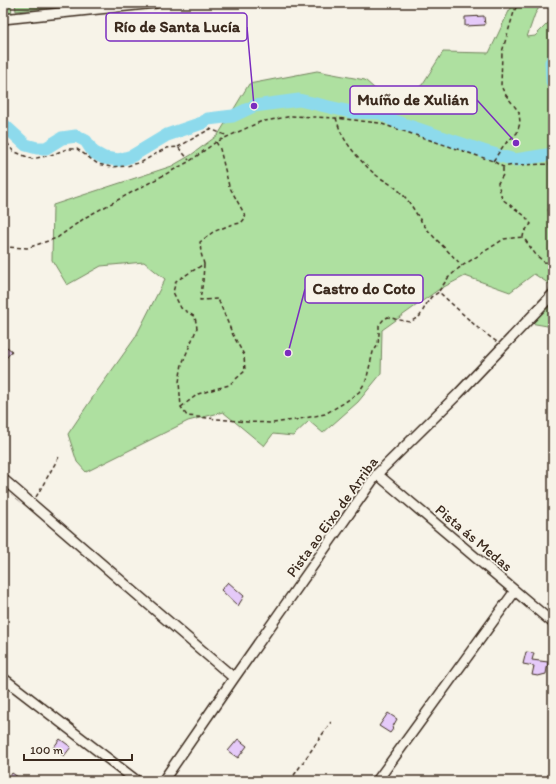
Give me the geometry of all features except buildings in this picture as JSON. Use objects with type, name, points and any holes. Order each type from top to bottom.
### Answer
[{"type":"street","points":[[3,19],[156,3]]},
{"type":"street","name":"Pista ao Eixo de Arriba","points":[[164,781],[234,678],[377,474],[458,394],[553,294]]},
{"type":"street","name":"Pista ás Medas","points":[[377,474],[553,623]]},
{"type":"street","points":[[3,479],[234,678]]},
{"type":"street","points":[[377,781],[515,591]]},
{"type":"street","points":[[3,678],[137,781]]},
{"type":"path","points":[[493,161],[504,145],[517,133],[520,123],[519,112],[505,94],[501,86],[502,52],[518,3]]},
{"type":"path","points":[[3,247],[27,248],[57,238],[86,217],[190,161],[216,142],[260,122],[292,116],[336,118],[379,123],[493,161],[503,168]]},
{"type":"path","points":[[336,118],[343,138],[352,149],[376,175],[402,193],[424,225],[462,266]]},
{"type":"path","points":[[3,137],[14,151],[32,160],[67,149],[77,149],[98,164],[111,167],[127,166],[142,162],[168,148],[178,147],[210,129],[229,136]]},
{"type":"path","points":[[181,407],[198,394],[229,385],[246,371],[244,355],[233,335],[218,299],[200,300],[204,264],[200,242],[213,232],[230,225],[241,223],[246,217],[229,186],[220,149],[216,142]]},
{"type":"path","points":[[178,147],[190,161]]},
{"type":"path","points":[[503,168],[514,165],[553,164]]},
{"type":"path","points":[[503,168],[503,175],[498,183],[502,199],[525,216],[532,224],[524,232],[524,237],[536,255],[544,262],[553,263]]},
{"type":"path","points":[[204,264],[176,280],[173,292],[181,308],[195,317],[197,328],[182,364],[179,382],[181,407],[187,416],[272,423],[324,414],[344,403],[359,392],[366,381],[373,352],[378,345],[379,326],[384,319],[388,317],[395,320],[410,322],[420,316],[431,297],[439,292],[448,278],[462,266],[504,239],[524,237]]},
{"type":"path","points":[[439,292],[478,328],[503,347]]},
{"type":"path","points":[[32,504],[60,455]]},
{"type":"path","points":[[290,781],[331,722]]},
{"type":"green space","points":[[4,3],[11,3],[12,16],[5,16]]},
{"type":"green space","points":[[15,3],[77,3],[76,5],[16,11]]},
{"type":"green space","points":[[515,3],[542,3],[535,14],[527,37],[535,36],[552,19],[553,20],[553,196],[550,198],[548,211],[553,217],[553,283],[551,285],[534,274],[510,292],[465,276],[438,290],[382,330],[381,374],[358,402],[323,433],[309,421],[293,436],[273,434],[264,446],[223,412],[188,421],[86,472],[77,462],[68,434],[135,338],[165,279],[144,262],[101,266],[67,285],[52,260],[53,205],[172,166],[191,155],[218,135],[249,84],[317,71],[365,80],[375,89],[400,100],[422,85],[443,52],[489,53],[509,11]]},
{"type":"green space","points":[[553,301],[553,327],[530,323]]},
{"type":"waterway","points":[[553,59],[551,62],[553,83]]},
{"type":"waterway","points":[[3,124],[26,145],[37,148],[46,148],[62,138],[76,136],[86,141],[93,152],[104,158],[119,160],[132,156],[167,135],[202,123],[208,119],[233,116],[254,106],[299,100],[351,112],[381,113],[394,121],[483,151],[515,160],[553,154]]},
{"type":"place","name":"Río de Santa Lucía","points":[[254,106]]},
{"type":"place","name":"Muíño de Xulián","points":[[516,143]]},
{"type":"place","name":"Castro do Coto","points":[[288,353]]}]
